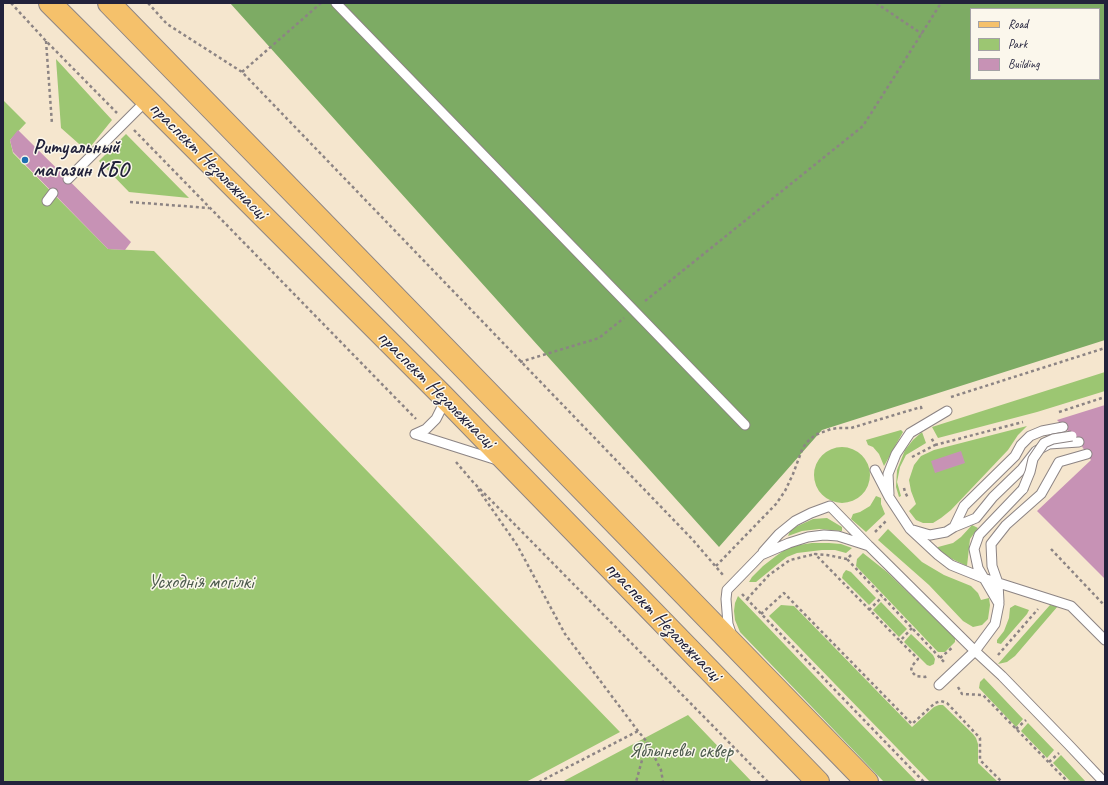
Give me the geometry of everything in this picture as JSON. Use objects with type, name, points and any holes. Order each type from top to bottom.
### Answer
[{"type":"main road","name":"праспект Незалежнасці","points":[[50,3],[442,395],[818,782]]},
{"type":"main road","name":"праспект Незалежнасці","points":[[109,3],[866,782]]},
{"type":"lane","points":[[336,3],[745,425]]},
{"type":"lane","points":[[68,179],[147,100]]},
{"type":"lane","points":[[47,201],[54,194]]},
{"type":"lane","points":[[442,395],[442,407],[436,419],[426,429],[414,434],[508,463]]},
{"type":"lane","points":[[889,497],[888,474],[896,454],[910,433],[947,411]]},
{"type":"lane","points":[[954,527],[964,506],[1015,456],[1021,445],[1030,436],[1042,431],[1063,427]]},
{"type":"lane","points":[[910,529],[930,535],[946,532],[976,518],[993,497],[1022,469],[1036,452],[1049,444],[1076,439],[1053,439],[1044,443],[1034,459],[1023,489],[979,535],[974,550],[978,568],[999,604]]},
{"type":"lane","points":[[939,685],[975,651],[995,624],[999,604],[998,583],[992,566],[991,544],[1006,524],[1040,494],[1059,462],[1086,454]]},
{"type":"lane","points":[[875,470],[889,497],[910,529],[938,556],[951,565],[983,578],[1071,606],[1105,640]]},
{"type":"lane","points":[[736,648],[728,624],[726,599],[727,590],[779,534],[795,521],[810,513],[830,506],[1002,676],[1104,782]]},
{"type":"lane","points":[[761,554],[789,543],[824,535],[838,536],[869,546]]},
{"type":"path","points":[[11,3],[46,41],[426,429]]},
{"type":"path","points":[[148,3],[167,24],[242,72],[924,782]]},
{"type":"path","points":[[242,72],[321,3]]},
{"type":"path","points":[[876,3],[922,34]]},
{"type":"path","points":[[520,362],[599,338],[863,126],[941,3]]},
{"type":"path","points":[[46,41],[52,124]]},
{"type":"path","points":[[130,202],[209,208]]},
{"type":"path","points":[[950,397],[1105,348]]},
{"type":"path","points":[[1052,414],[1105,398]]},
{"type":"path","points":[[716,566],[776,504],[785,491],[802,450],[806,443],[815,435],[831,429],[851,428],[921,407],[935,445]]},
{"type":"path","points":[[910,460],[914,456],[935,445],[1029,421]]},
{"type":"path","points":[[437,441],[473,482],[768,782]]},
{"type":"path","points":[[473,482],[517,545],[566,634],[647,742],[661,770],[663,782]]},
{"type":"path","points":[[886,521],[910,501],[905,492],[904,486]]},
{"type":"path","points":[[1051,549],[1105,606]]},
{"type":"path","points":[[815,554],[918,660],[912,666],[911,670],[916,676],[925,678],[933,675]]},
{"type":"path","points":[[747,599],[769,575],[790,560],[815,554],[847,560]]},
{"type":"path","points":[[761,614],[784,593],[912,724],[935,703],[941,701],[947,703],[980,738],[980,760],[1002,782]]},
{"type":"path","points":[[870,610],[882,597]]},
{"type":"path","points":[[900,641],[912,628]]},
{"type":"path","points":[[940,658],[955,645],[954,650]]},
{"type":"path","points":[[945,664],[949,660]]},
{"type":"path","points":[[958,686],[962,694],[982,694],[1068,782]]},
{"type":"path","points":[[1016,729],[1029,717]]},
{"type":"path","points":[[539,782],[638,732]]},
{"type":"path","points":[[636,782],[647,742]]},
{"type":"path","points":[[1049,762],[1061,750]]},
{"type":"green space","points":[[230,3],[1105,3],[1105,340],[822,430],[719,547]]},
{"type":"green space","points":[[56,59],[112,120],[87,151],[61,128]]},
{"type":"green space","name":"Усходнія могілкі","points":[[3,100],[26,123],[10,140],[13,153],[108,249],[154,251],[620,732],[526,782],[3,782]]},
{"type":"green space","points":[[126,134],[189,198],[129,192],[99,161]]},
{"type":"green space","points":[[1105,372],[1105,391],[1037,412],[938,438],[932,427]]},
{"type":"green space","points":[[1027,426],[1018,435],[1008,450],[951,510],[933,523],[923,523],[916,520],[909,511],[916,504],[909,480],[914,465],[921,456],[934,450]]},
{"type":"green space","points":[[901,430],[903,432],[884,466],[879,454],[873,447],[868,445],[866,440]]},
{"type":"green space","points":[[922,432],[926,443],[906,455],[900,467],[897,482],[901,496],[899,497],[896,487],[897,470],[905,450]]},
{"type":"green space","points":[[842,447],[857,452],[865,460],[870,475],[865,490],[857,498],[842,503],[827,498],[819,490],[814,475],[819,460],[827,452]]},
{"type":"green space","points":[[876,496],[881,498],[881,504],[885,514],[866,532],[851,519],[853,514],[870,506]]},
{"type":"green space","points":[[827,518],[842,527],[842,531],[819,529],[802,531],[788,536],[791,529],[813,519]]},
{"type":"green space","points":[[972,525],[978,528],[970,539],[967,566],[952,559],[937,549],[938,547],[953,543]]},
{"type":"green space","points":[[888,529],[922,562],[944,575],[971,586],[978,593],[981,600],[989,598],[990,605],[988,619],[982,625],[973,627],[963,621],[929,585],[878,540]]},
{"type":"green space","points":[[812,543],[841,544],[852,548],[846,553],[835,550],[822,550],[797,553],[787,557],[756,582],[749,582],[763,566],[786,549]]},
{"type":"green space","points":[[863,553],[887,572],[955,638],[955,642],[945,652],[938,652],[856,566],[857,559]]},
{"type":"green space","points":[[846,570],[851,572],[876,598],[869,605],[842,578]]},
{"type":"green space","points":[[738,596],[917,782],[884,782],[740,632],[735,620],[734,611]]},
{"type":"green space","points":[[881,602],[907,629],[899,637],[873,610]]},
{"type":"green space","points":[[781,605],[794,606],[912,727],[934,707],[943,705],[976,738],[978,744],[978,763],[998,782],[930,782],[769,616]]},
{"type":"green space","points":[[1015,605],[1029,610],[1001,644],[997,643],[997,640],[1004,631],[1009,618],[1010,608]]},
{"type":"green space","points":[[1050,605],[1058,606],[1015,656],[1007,662],[998,664]]},
{"type":"green space","points":[[911,634],[933,655],[935,659],[934,664],[930,666],[927,665],[904,642]]},
{"type":"green space","points":[[984,678],[1023,719],[1016,727],[979,688],[980,682]]},
{"type":"green space","name":"Яблыневы сквер","points":[[688,715],[752,782],[562,782]]},
{"type":"green space","points":[[1028,723],[1054,750],[1047,758],[1021,731]]},
{"type":"green space","points":[[1061,755],[1086,782],[1071,782],[1053,763]]},
{"type":"building","points":[[18,130],[131,242],[125,250],[108,249],[13,152],[10,140]]},
{"type":"building","points":[[1105,405],[1105,579],[1037,511],[1091,460],[1079,442],[1057,420]]},
{"type":"building","points":[[961,451],[965,463],[935,473],[931,461]]},
{"type":"place","name":"Ритуальный магазин КБО","points":[[25,160]]}]
